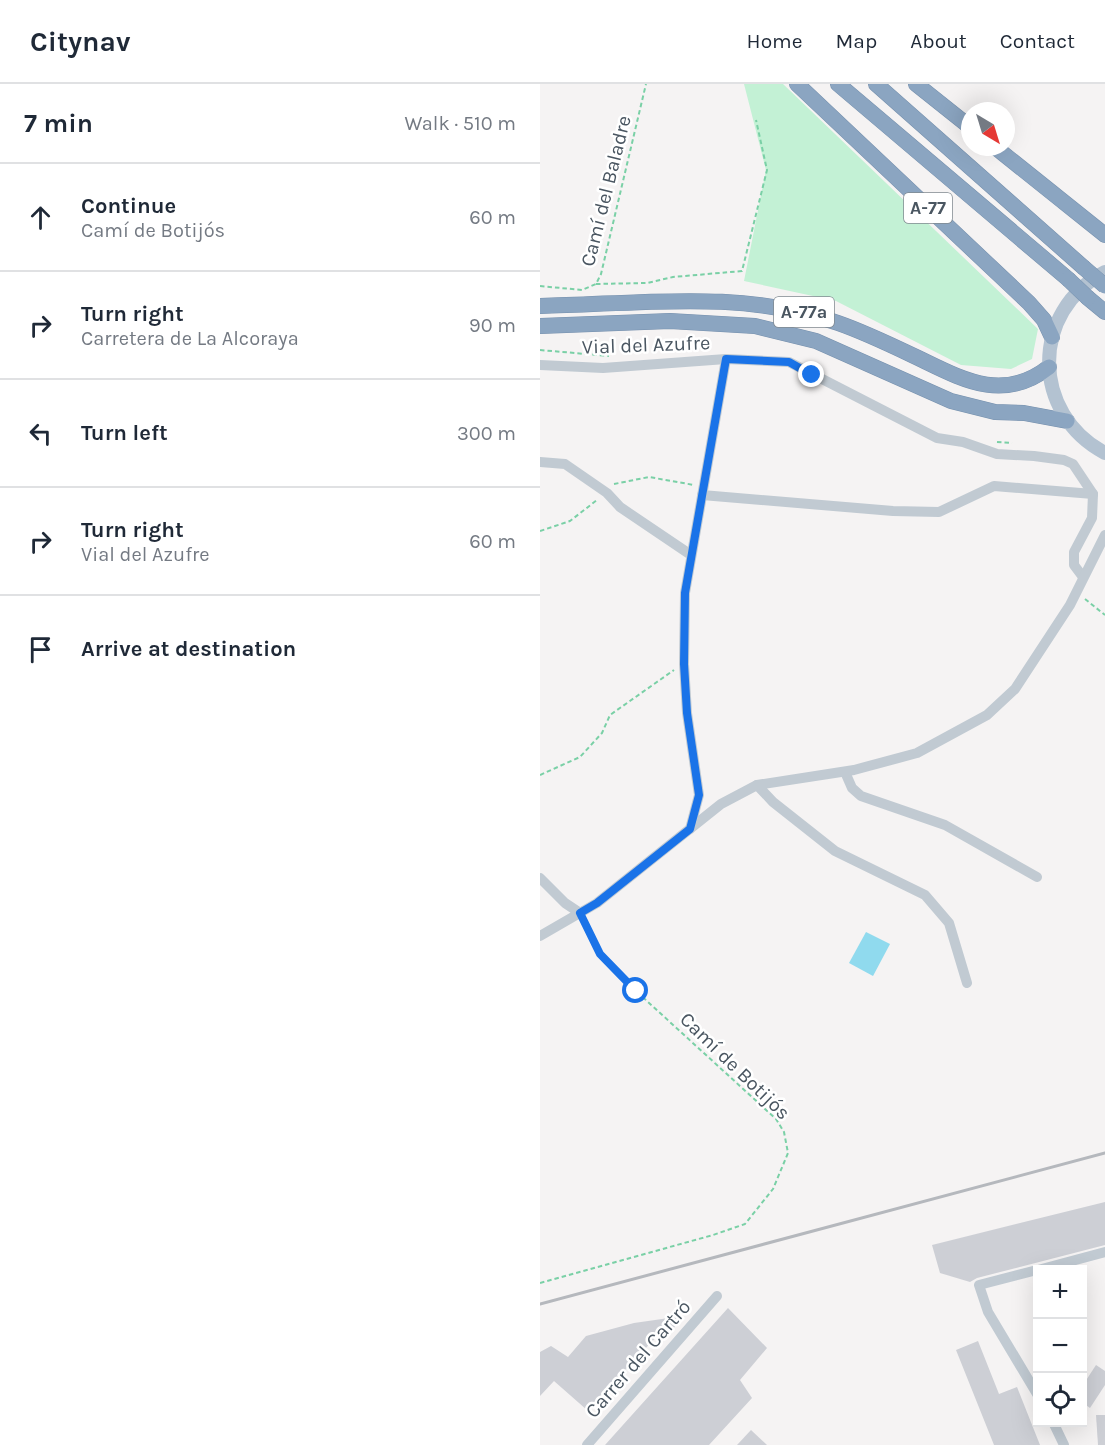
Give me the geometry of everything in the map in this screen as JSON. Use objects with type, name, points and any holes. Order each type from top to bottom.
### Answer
[{"type":"highway","name":"A-77","points":[[797,84],[1029,303],[1044,320],[1052,337]]},
{"type":"highway","name":"A-77","points":[[838,84],[1105,312]]},
{"type":"highway","points":[[876,84],[1105,286]]},
{"type":"highway","points":[[916,84],[961,120]]},
{"type":"highway","points":[[1006,156],[1105,235]]},
{"type":"highway","name":"A-77a","points":[[540,306],[673,301],[751,303],[801,311],[824,318],[897,348],[951,374],[985,385],[1018,384],[1035,378],[1049,367]]},
{"type":"highway","name":"A-77a","points":[[540,326],[670,321],[755,326],[816,341],[951,401],[995,412],[1023,413],[1067,421]]},
{"type":"main road","points":[[1104,455],[1077,433],[1067,421],[1054,395],[1049,367],[1052,337],[1062,313],[1087,283],[1105,272]]},
{"type":"street","name":"Vial del Azufre","points":[[540,365],[603,368],[726,359],[789,362],[936,438],[963,442],[997,454],[1064,460],[1073,464],[1093,494]]},
{"type":"street","points":[[690,829],[699,795],[687,713],[684,664],[685,593],[726,359]]},
{"type":"street","points":[[540,462],[565,464],[606,492],[620,507],[691,555]]},
{"type":"street","points":[[703,491],[893,511],[939,512],[994,486],[1093,494],[1092,518],[1074,552],[1074,565],[1083,577]]},
{"type":"street","points":[[540,936],[597,903],[721,804],[757,785],[846,772],[917,753],[987,715],[1015,689],[1070,605],[1105,536]]},
{"type":"street","points":[[846,772],[852,788],[861,796],[945,825],[1037,877]]},
{"type":"street","points":[[757,785],[773,802],[835,851],[925,895],[949,923],[967,983]]},
{"type":"street","points":[[540,878],[580,913]]},
{"type":"street","points":[[1057,1265],[1105,1252]]},
{"type":"street","points":[[1033,1271],[978,1285],[988,1312],[1033,1386]]},
{"type":"street","name":"Carrer del Cartró","points":[[587,1445],[717,1296]]},
{"type":"street","points":[[1055,1427],[1064,1445]]},
{"type":"path","name":"Camí del Baladre","points":[[540,286],[582,290],[596,284],[601,273],[646,84]]},
{"type":"path","points":[[596,284],[647,283],[672,277],[742,271],[766,170],[756,120]]},
{"type":"path","points":[[540,531],[570,521],[606,492],[611,485],[649,477],[703,491]]},
{"type":"path","points":[[1076,591],[1105,615]]},
{"type":"path","points":[[540,775],[580,757],[602,733],[610,715],[684,664]]},
{"type":"path","name":"Camí de Botijós","points":[[540,1283],[745,1224],[774,1190],[788,1153],[784,1132],[776,1119],[636,991],[600,954],[580,913]]},
{"type":"green space","points":[[744,84],[783,84],[1038,329],[1032,359],[1011,369],[961,365],[836,301],[744,281],[766,170]]},
{"type":"water","points":[[866,932],[890,944],[873,976],[849,963]]},
{"type":"building","points":[[1105,1202],[1105,1245],[977,1278],[970,1282],[940,1273],[932,1245]]},
{"type":"building","points":[[728,1308],[767,1348],[740,1380],[752,1398],[709,1445],[605,1445]]},
{"type":"building","points":[[683,1316],[666,1338],[661,1332],[587,1410],[554,1381],[540,1396],[540,1352],[551,1346],[568,1357],[586,1336],[634,1323]]},
{"type":"building","points":[[978,1341],[999,1394],[1017,1387],[1040,1445],[994,1445],[956,1350]]},
{"type":"building","points":[[1096,1365],[1105,1371],[1105,1385],[1090,1408],[1087,1406],[1087,1379]]},
{"type":"building","points":[[1096,1415],[1105,1415],[1105,1445],[1098,1445]]},
{"type":"building","points":[[751,1430],[767,1445],[737,1445]]},
{"type":"railway","points":[[540,1304],[1105,1153]]},
{"type":"route","points":[[636,991],[600,954],[586,920],[580,913],[597,903],[690,829],[699,795],[687,713],[684,664],[685,593],[726,359],[789,362],[812,375]]}]
